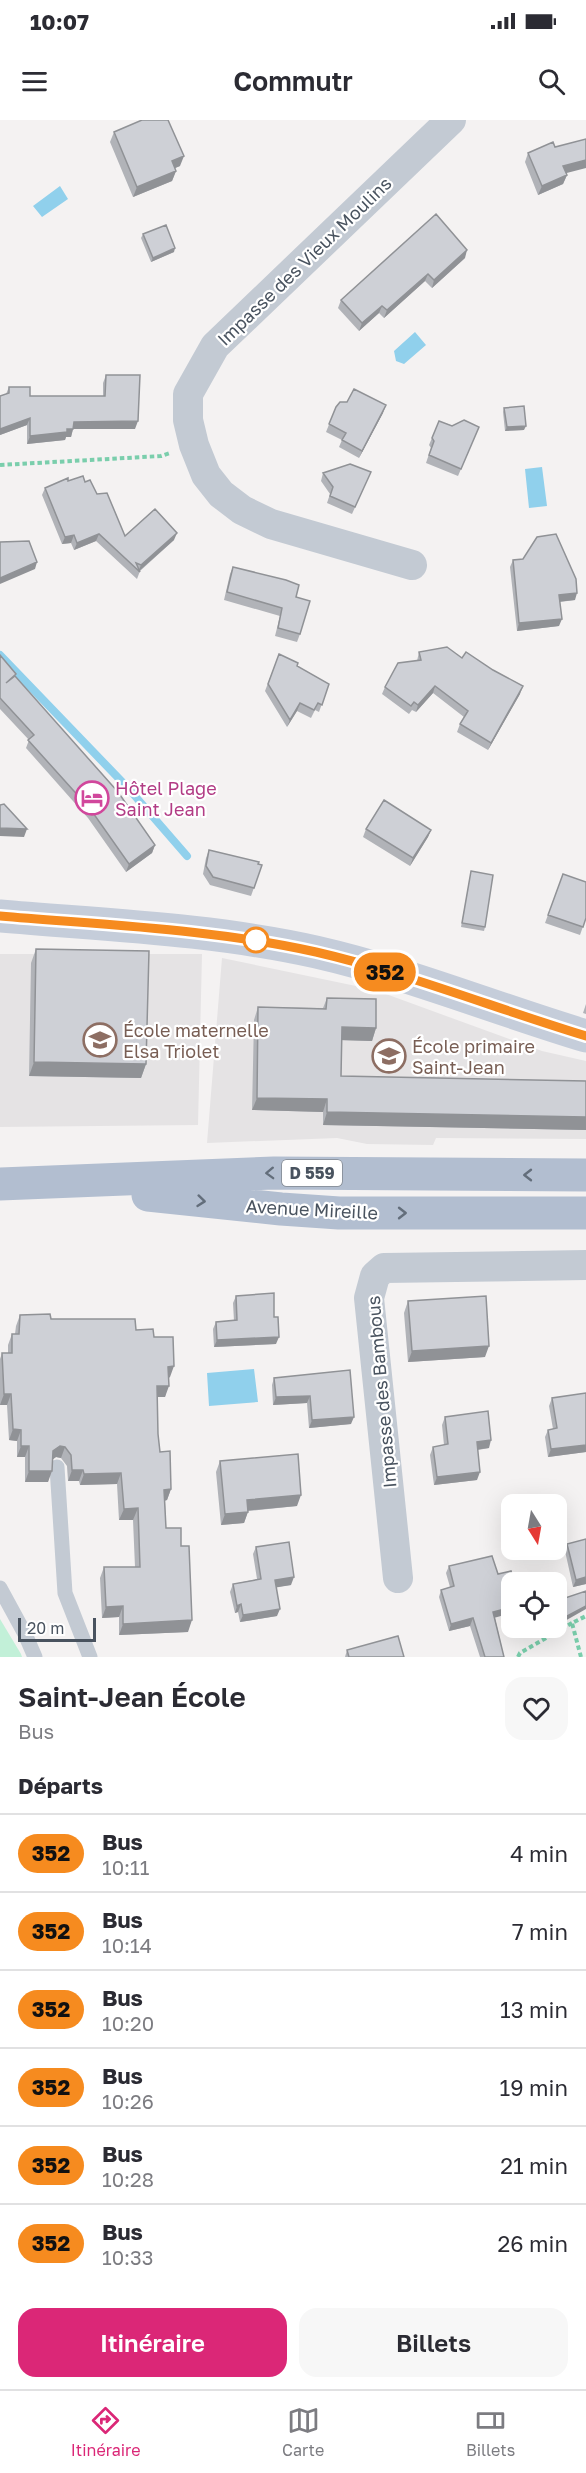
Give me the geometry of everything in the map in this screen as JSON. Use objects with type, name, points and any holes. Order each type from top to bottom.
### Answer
[{"type":"main road","name":"Avenue Mireille","points":[[0,1184],[274,1173],[586,1175]]},
{"type":"main road","name":"Avenue Mireille","points":[[39,1184],[328,1212],[586,1212]]},
{"type":"street","name":"Impasse des Vieux Moulins","points":[[412,565],[271,524],[242,510],[220,494],[206,475],[194,445],[188,420],[188,394],[215,346],[451,120]]},
{"type":"street","points":[[0,916],[256,940],[317,952],[586,1036]]},
{"type":"street","name":"Impasse des Bambous","points":[[398,1578],[369,1298],[375,1276],[384,1268],[586,1266]]},
{"type":"lane","points":[[57,1467],[65,1593],[90,1657]]},
{"type":"lane","points":[[0,1588],[25,1634],[34,1657]]},
{"type":"path","points":[[0,465],[160,456],[194,445]]},
{"type":"path","points":[[518,1657],[520,1653],[586,1616]]},
{"type":"path","points":[[572,1623],[581,1657]]},
{"type":"shaded area","name":"École maternelle Elsa Triolet","points":[[0,954],[202,954],[198,1125],[0,1127]]},
{"type":"shaded area","name":"École primaire Saint-Jean","points":[[222,958],[375,990],[542,1051],[586,1061],[586,1139],[436,1138],[433,1145],[367,1144],[337,1138],[207,1143]]},
{"type":"green space","points":[[0,1619],[21,1654],[22,1657],[0,1657]]},
{"type":"water","points":[[60,186],[68,199],[42,217],[33,206]]},
{"type":"water","points":[[415,332],[426,345],[404,364],[396,361],[394,351]]},
{"type":"water","points":[[542,467],[547,506],[529,508],[525,469]]},
{"type":"water","points":[[254,1369],[258,1402],[209,1406],[207,1373]]},
{"type":"building","points":[[142,120],[168,120],[184,156],[172,161],[176,171],[137,187],[114,132]]},
{"type":"building","points":[[586,139],[586,160],[563,166],[567,175],[542,186],[528,153],[553,142],[555,147]]},
{"type":"building","points":[[436,214],[467,250],[434,280],[428,274],[387,310],[382,306],[362,323],[341,300]]},
{"type":"building","points":[[166,225],[175,248],[153,258],[143,234]]},
{"type":"building","points":[[106,375],[140,375],[138,421],[74,422],[73,429],[67,429],[67,432],[30,436],[30,418],[0,429],[0,396],[9,393],[9,387],[30,387],[30,396],[105,396]]},
{"type":"building","points":[[354,389],[386,405],[362,451],[342,440],[346,433],[329,424],[336,407],[340,402],[347,402]]},
{"type":"building","points":[[524,406],[526,426],[507,427],[504,408]]},
{"type":"building","points":[[464,420],[479,427],[461,469],[429,455],[434,441],[432,438],[439,421],[452,426]]},
{"type":"building","points":[[350,464],[371,472],[355,507],[330,496],[333,487],[323,473]]},
{"type":"building","points":[[83,476],[85,482],[90,480],[97,494],[107,493],[125,536],[155,509],[177,533],[141,565],[136,563],[140,572],[99,534],[77,543],[74,535],[65,537],[45,488],[68,478],[68,481]]},
{"type":"building","points":[[556,534],[576,579],[577,593],[559,595],[562,619],[519,623],[513,560],[523,559],[537,537]]},
{"type":"building","points":[[29,541],[37,562],[0,578],[0,542]]},
{"type":"building","points":[[233,567],[299,585],[296,597],[310,601],[300,634],[278,628],[282,608],[227,592]]},
{"type":"building","points":[[447,647],[462,658],[466,652],[523,686],[491,743],[460,724],[468,711],[435,686],[418,705],[414,702],[411,706],[385,687],[398,663],[421,660],[419,652]]},
{"type":"building","points":[[279,654],[298,663],[297,666],[329,684],[322,705],[318,703],[314,710],[300,703],[290,720],[268,684]]},
{"type":"building","points":[[0,655],[16,674],[6,683],[15,676],[118,792],[155,845],[129,864],[91,810],[28,740],[34,735],[0,698]]},
{"type":"building","points":[[384,800],[431,830],[413,858],[366,829]]},
{"type":"building","points":[[4,804],[27,829],[0,828],[0,805]]},
{"type":"building","points":[[209,850],[259,862],[258,864],[262,865],[254,888],[213,877],[206,866]]},
{"type":"building","points":[[471,871],[493,875],[485,927],[462,923]]},
{"type":"building","points":[[563,874],[586,882],[586,918],[583,927],[548,915]]},
{"type":"building","points":[[36,949],[149,951],[146,1064],[34,1062]]},
{"type":"building","points":[[327,998],[376,999],[376,1028],[342,1027],[341,1076],[586,1081],[586,1117],[327,1112],[327,1099],[257,1098],[258,1007],[326,1009]]},
{"type":"building","points":[[274,1293],[274,1317],[278,1317],[279,1337],[217,1340],[216,1322],[237,1320],[236,1296]]},
{"type":"building","points":[[486,1296],[489,1346],[412,1351],[408,1301]]},
{"type":"building","points":[[50,1314],[51,1319],[135,1319],[136,1330],[153,1329],[154,1337],[173,1337],[174,1366],[168,1367],[169,1386],[157,1386],[158,1434],[160,1452],[170,1451],[171,1489],[164,1490],[166,1528],[181,1528],[181,1546],[189,1546],[192,1620],[123,1624],[123,1606],[106,1607],[104,1567],[140,1567],[138,1508],[124,1509],[121,1473],[84,1474],[83,1470],[72,1470],[71,1455],[65,1447],[60,1446],[53,1451],[52,1471],[29,1471],[29,1446],[21,1446],[21,1430],[13,1429],[11,1394],[4,1394],[2,1353],[12,1353],[12,1334],[19,1334],[20,1315]]},
{"type":"building","points":[[350,1370],[354,1417],[312,1420],[310,1396],[276,1397],[274,1378]]},
{"type":"building","points":[[586,1393],[586,1445],[551,1449],[548,1430],[557,1428],[552,1398]]},
{"type":"building","points":[[488,1411],[491,1440],[477,1442],[480,1472],[437,1477],[433,1447],[448,1444],[445,1417]]},
{"type":"building","points":[[298,1454],[301,1495],[247,1500],[248,1512],[225,1514],[220,1461]]},
{"type":"building","points":[[586,1539],[586,1577],[576,1580],[567,1544]]},
{"type":"building","points":[[289,1542],[294,1577],[275,1580],[280,1609],[243,1615],[241,1604],[237,1606],[233,1584],[261,1579],[256,1547]]},
{"type":"building","points":[[492,1556],[498,1574],[501,1573],[501,1610],[493,1612],[504,1657],[485,1657],[473,1618],[451,1624],[441,1590],[454,1586],[449,1566]]},
{"type":"building","points":[[586,1591],[586,1606],[567,1616],[567,1597]]},
{"type":"building","points":[[398,1636],[404,1657],[349,1657],[347,1650]]},
{"type":"waterway","points":[[0,655],[128,788],[187,856]]},
{"type":"bus line","name":"352","points":[[0,916],[256,940],[317,952],[586,1036]]},
{"type":"place","name":"Hôtel Plage Saint Jean","points":[[92,798]]},
{"type":"place","name":"École maternelle Elsa Triolet","points":[[100,1040]]},
{"type":"place","name":"École primaire Saint-Jean","points":[[389,1056]]}]
